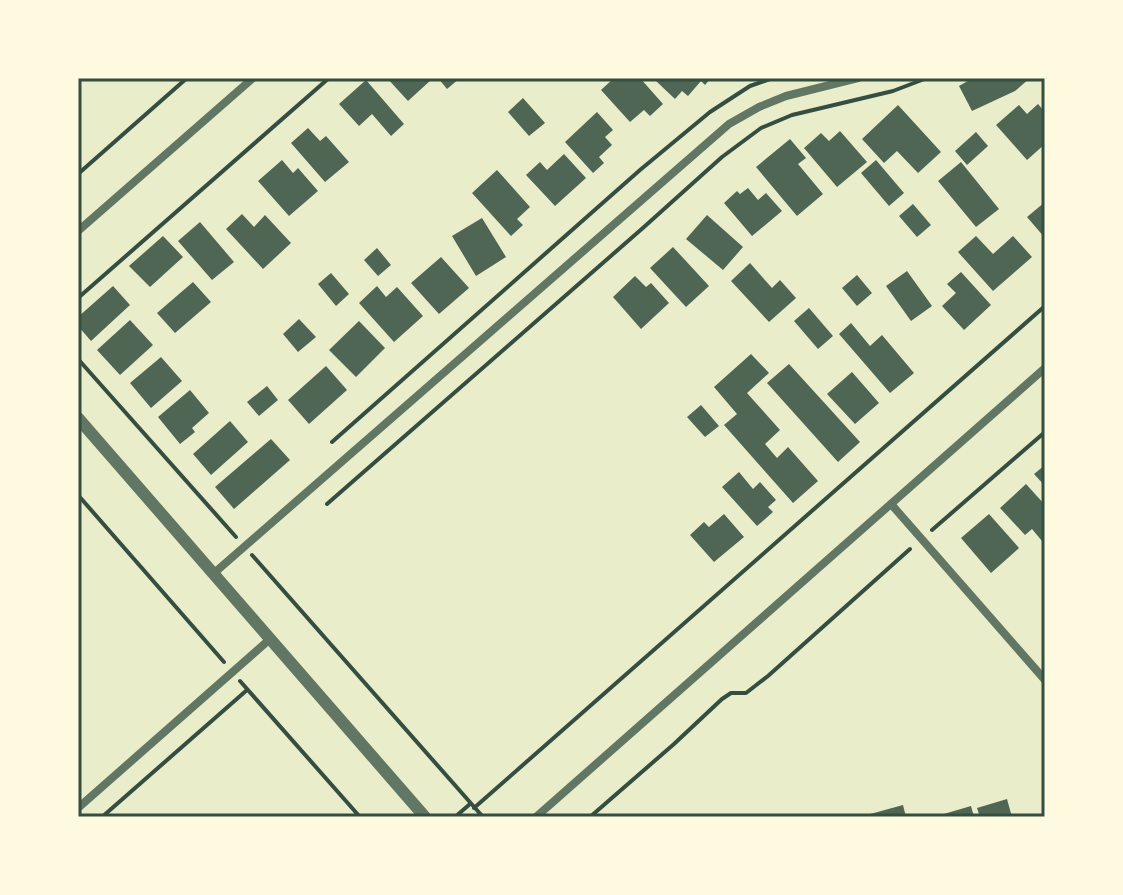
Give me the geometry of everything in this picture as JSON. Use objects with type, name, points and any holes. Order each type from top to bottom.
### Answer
[{"type":"street","points":[[78,231],[253,78]]},
{"type":"street","points":[[213,574],[729,124],[786,96],[858,78]]},
{"type":"street","points":[[536,817],[1045,368]]},
{"type":"street","points":[[78,418],[425,817]]},
{"type":"street","points":[[891,504],[1045,680]]},
{"type":"street","points":[[78,808],[270,639]]},
{"type":"path","points":[[78,174],[187,78]]},
{"type":"path","points":[[78,298],[329,78]]},
{"type":"path","points":[[332,442],[710,112],[750,86],[773,78]]},
{"type":"path","points":[[327,504],[722,157],[761,128],[792,115],[893,91],[927,78]]},
{"type":"path","points":[[455,817],[472,806],[1045,306]]},
{"type":"path","points":[[78,359],[483,817]]},
{"type":"path","points":[[590,817],[722,699],[731,693],[746,693],[768,676],[1045,432]]},
{"type":"path","points":[[78,495],[360,817]]},
{"type":"path","points":[[102,817],[247,690]]},
{"type":"building","points":[[387,78],[429,78],[431,80],[408,101]]},
{"type":"building","points":[[438,78],[460,78],[447,89]]},
{"type":"building","points":[[614,78],[640,78],[663,104],[650,116],[644,110],[630,122],[601,90]]},
{"type":"building","points":[[659,78],[711,78],[705,85],[701,81],[688,96],[682,91],[675,99],[656,81]]},
{"type":"building","points":[[973,78],[1030,78],[1015,91],[972,111],[959,86]]},
{"type":"building","points":[[366,80],[404,124],[391,136],[372,114],[359,126],[339,104]]},
{"type":"building","points":[[523,98],[545,123],[529,136],[508,112]]},
{"type":"building","points":[[1038,104],[1045,112],[1045,144],[1027,160],[996,125],[1019,105],[1027,114]]},
{"type":"building","points":[[898,105],[941,152],[918,173],[897,151],[884,163],[862,139]]},
{"type":"building","points":[[597,112],[613,130],[605,137],[612,145],[599,157],[604,163],[593,173],[565,142]]},
{"type":"building","points":[[308,128],[320,141],[326,136],[349,162],[325,182],[291,143]]},
{"type":"building","points":[[840,131],[867,162],[837,187],[804,148],[821,133],[829,141]]},
{"type":"building","points":[[976,132],[988,146],[967,165],[955,151]]},
{"type":"building","points":[[790,139],[806,158],[798,164],[823,194],[797,216],[756,167]]},
{"type":"building","points":[[564,154],[586,178],[555,206],[526,175],[540,162],[547,170]]},
{"type":"building","points":[[282,160],[293,173],[298,168],[318,191],[289,216],[258,181]]},
{"type":"building","points":[[876,160],[904,193],[889,206],[861,173]]},
{"type":"building","points":[[961,162],[999,209],[976,227],[938,181]]},
{"type":"building","points":[[497,170],[530,207],[517,219],[523,225],[511,236],[472,193]]},
{"type":"building","points":[[748,188],[758,200],[766,193],[782,211],[752,236],[724,203],[737,191],[740,194]]},
{"type":"building","points":[[1045,202],[1045,238],[1027,217]]},
{"type":"building","points":[[913,204],[931,225],[917,237],[899,216]]},
{"type":"building","points":[[242,214],[254,227],[265,215],[291,243],[263,269],[226,229]]},
{"type":"building","points":[[707,215],[743,247],[723,270],[686,239]]},
{"type":"building","points":[[482,218],[506,257],[476,276],[452,236]]},
{"type":"building","points":[[200,222],[234,262],[212,280],[178,241]]},
{"type":"building","points":[[163,236],[183,257],[150,287],[129,266]]},
{"type":"building","points":[[976,236],[993,254],[1013,236],[1032,257],[993,291],[958,252]]},
{"type":"building","points":[[673,247],[709,286],[686,307],[650,268]]},
{"type":"building","points":[[377,248],[391,265],[378,276],[364,260]]},
{"type":"building","points":[[441,257],[469,288],[439,314],[411,283]]},
{"type":"building","points":[[750,263],[772,288],[780,280],[796,298],[769,322],[731,281]]},
{"type":"building","points":[[907,271],[932,306],[911,321],[886,286]]},
{"type":"building","points":[[961,272],[991,305],[964,330],[942,306],[956,293],[947,284]]},
{"type":"building","points":[[331,273],[349,294],[336,306],[318,284]]},
{"type":"building","points":[[857,275],[872,293],[857,306],[842,288]]},
{"type":"building","points":[[635,276],[646,287],[651,283],[669,303],[641,329],[613,297]]},
{"type":"building","points":[[193,282],[211,302],[175,333],[157,313]]},
{"type":"building","points":[[113,286],[130,305],[91,341],[78,326],[78,317]]},
{"type":"building","points":[[377,286],[386,297],[397,287],[423,316],[394,342],[359,303]]},
{"type":"building","points":[[809,308],[833,336],[818,349],[794,321]]},
{"type":"building","points":[[299,319],[316,337],[298,352],[283,334]]},
{"type":"building","points":[[130,320],[153,345],[120,375],[97,350]]},
{"type":"building","points":[[359,321],[385,348],[356,377],[329,350]]},
{"type":"building","points":[[851,323],[870,346],[882,335],[914,373],[890,393],[839,334]]},
{"type":"building","points":[[751,354],[769,373],[747,393],[780,430],[765,444],[777,458],[788,447],[818,481],[793,503],[724,425],[737,414],[714,387]]},
{"type":"building","points":[[161,357],[182,381],[151,408],[130,383]]},
{"type":"building","points":[[789,364],[860,442],[838,462],[767,383]]},
{"type":"building","points":[[326,366],[347,390],[309,424],[288,400]]},
{"type":"building","points":[[852,372],[879,403],[855,424],[827,394]]},
{"type":"building","points":[[267,386],[278,400],[259,416],[247,402]]},
{"type":"building","points":[[190,390],[209,413],[192,428],[195,432],[180,444],[158,417]]},
{"type":"building","points":[[701,405],[719,426],[705,437],[687,417]]},
{"type":"building","points":[[230,421],[248,442],[211,475],[193,454]]},
{"type":"building","points":[[271,439],[290,460],[234,509],[215,487]]},
{"type":"building","points":[[1045,465],[1045,486],[1034,474]]},
{"type":"building","points":[[739,472],[753,489],[760,482],[776,500],[768,507],[773,512],[757,526],[722,487]]},
{"type":"building","points":[[1026,484],[1045,505],[1045,539],[1042,541],[1032,529],[1025,535],[1000,508]]},
{"type":"building","points":[[724,514],[744,537],[714,562],[690,535],[704,522],[709,527]]},
{"type":"building","points":[[989,514],[1019,548],[991,573],[961,538]]},
{"type":"building","points":[[1007,799],[1012,817],[980,817],[977,808]]},
{"type":"building","points":[[903,805],[906,817],[863,817],[863,816]]},
{"type":"building","points":[[971,806],[974,817],[937,817],[937,816]]}]
